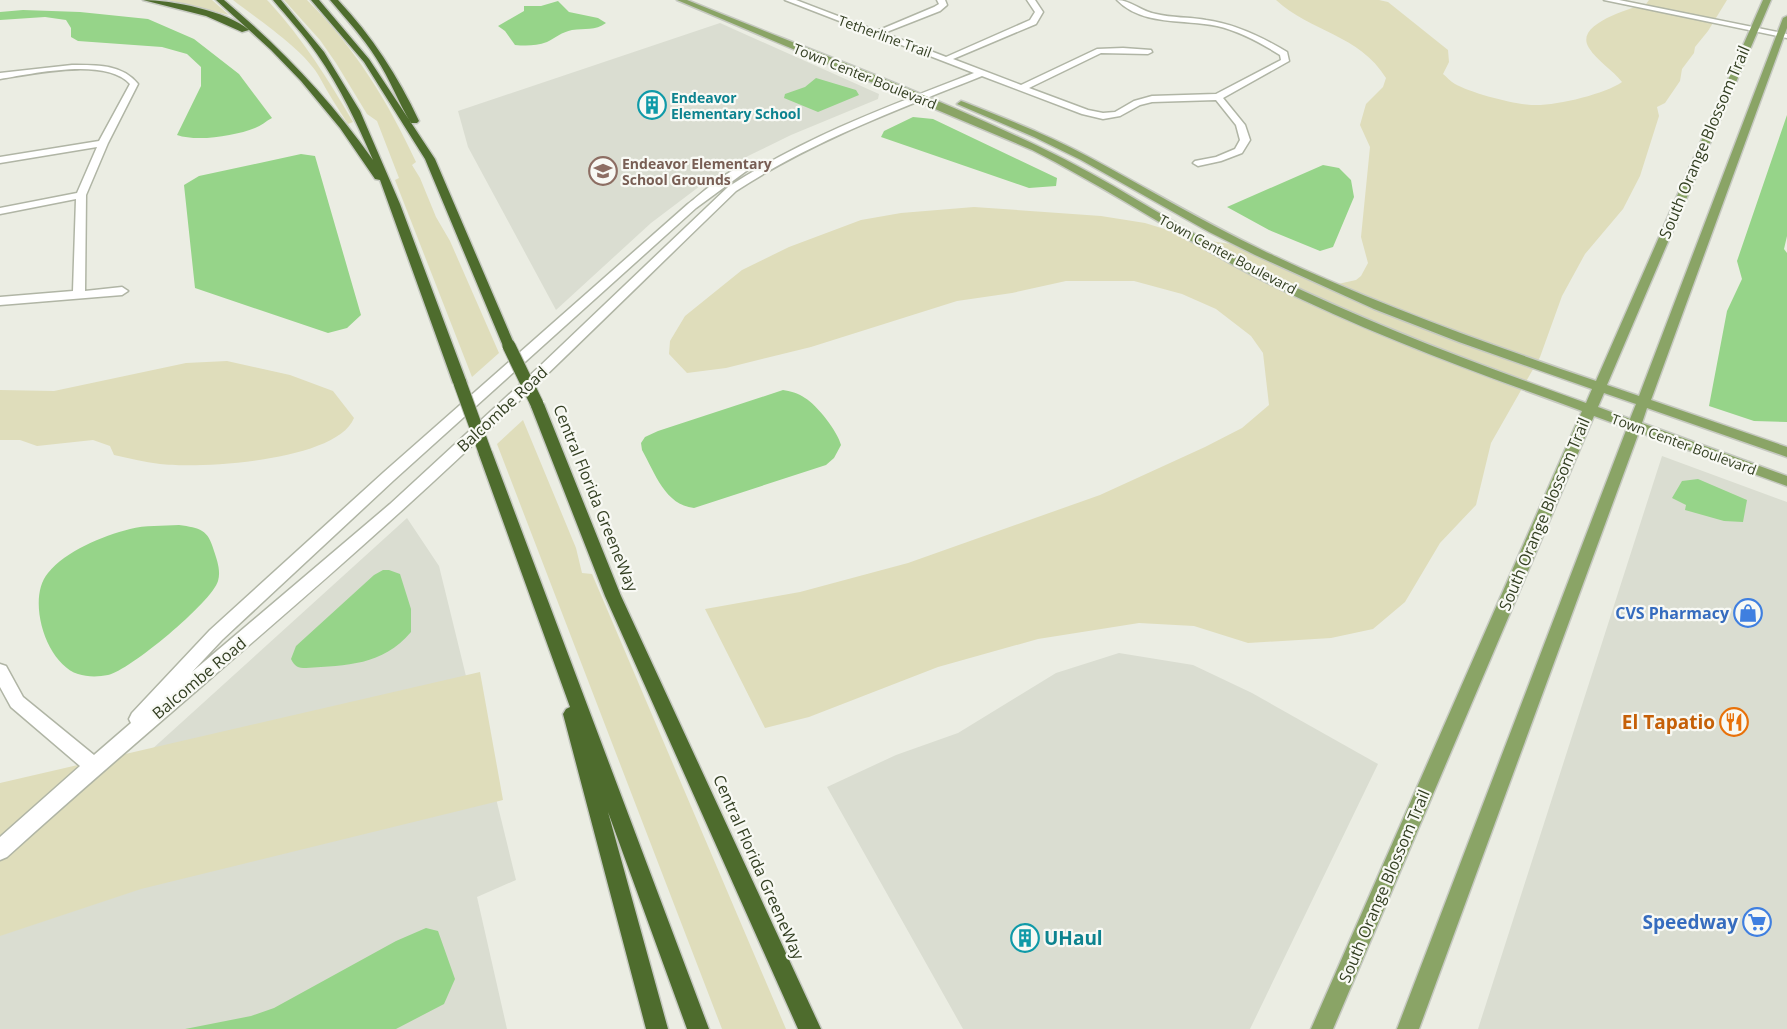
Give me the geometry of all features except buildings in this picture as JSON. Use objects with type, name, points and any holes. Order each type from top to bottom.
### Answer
[{"type":"highway","points":[[147,0],[199,10],[222,17],[268,42]]},
{"type":"highway","points":[[220,0],[268,42],[304,78],[350,134],[393,199]]},
{"type":"highway","points":[[277,0],[307,33],[337,76],[365,128],[393,199],[698,1029]]},
{"type":"highway","name":"Central Florida GreeneWay","points":[[315,0],[367,61],[394,102],[414,139],[430,159],[509,346],[537,404],[613,596],[810,1029]]},
{"type":"highway","points":[[334,0],[350,16],[399,87],[430,159]]},
{"type":"highway","points":[[548,620],[657,1029]]},
{"type":"main road","name":"Town Center Boulevard","points":[[681,0],[908,93],[921,93],[1069,165],[1250,269],[1334,310],[1448,357],[1787,481]]},
{"type":"main road","name":"South Orange Blossom Trail","points":[[1322,1029],[1766,0]]},
{"type":"main road","name":"South Orange Blossom Trail","points":[[1408,1029],[1785,29]]},
{"type":"main road","name":"Town Center Boulevard","points":[[933,92],[1037,135],[1084,158],[1213,230],[1305,275],[1463,339],[1787,452]]},
{"type":"street","points":[[878,32],[937,9],[943,5],[941,0]]},
{"type":"street","points":[[947,59],[1033,22],[1039,12],[1030,0]]},
{"type":"street","points":[[1121,0],[1125,5],[1156,16],[1198,20],[1230,27],[1272,46],[1284,54],[1285,61],[1278,66],[1218,97],[1240,126],[1245,140],[1239,152],[1198,163]]},
{"type":"street","points":[[1608,0],[1785,29]]},
{"type":"street","points":[[1636,0],[1755,25]]},
{"type":"street","name":"Tetherline Trail","points":[[796,1],[981,73],[1086,112],[1103,116],[1117,114],[1137,103],[1152,99],[1218,97]]},
{"type":"street","points":[[1023,87],[1100,51],[1148,52]]},
{"type":"street","points":[[0,76],[92,67],[122,72],[131,78],[134,84],[103,143],[81,194],[79,295]]},
{"type":"street","points":[[921,93],[968,68]]},
{"type":"street","name":"Balcombe Road","points":[[0,850],[94,766],[240,644],[367,533],[545,369],[732,189],[758,170],[821,138],[921,93],[933,92],[981,73]]},
{"type":"street","name":"Balcombe Road","points":[[94,766],[216,635],[389,476],[692,206],[720,184],[778,150],[908,93]]},
{"type":"street","points":[[0,160],[103,143]]},
{"type":"street","points":[[0,211],[81,194]]},
{"type":"street","points":[[0,301],[122,291]]},
{"type":"street","points":[[0,671],[17,702],[94,766]]},
{"type":"shaded area","points":[[168,0],[212,0],[229,15]]},
{"type":"shaded area","points":[[233,0],[267,0],[269,2],[293,30],[314,60],[353,122],[348,124],[320,78],[304,57],[293,46]]},
{"type":"shaded area","points":[[284,0],[307,0],[325,18],[369,76],[405,139],[416,162],[412,165],[420,178],[436,217],[450,241],[499,353],[472,377],[395,180],[399,178],[377,121],[367,114],[320,40]]},
{"type":"shaded area","points":[[1276,0],[1379,0],[1388,2],[1448,50],[1449,62],[1443,74],[1454,83],[1494,98],[1516,103],[1543,105],[1580,98],[1604,91],[1622,82],[1592,53],[1586,39],[1589,32],[1606,18],[1646,4],[1649,0],[1727,0],[1682,69],[1680,81],[1665,103],[1657,107],[1659,116],[1640,176],[1623,209],[1585,254],[1562,296],[1540,357],[1491,443],[1476,505],[1440,543],[1405,602],[1373,629],[1331,638],[1248,643],[1194,626],[1139,623],[1038,639],[938,667],[809,717],[765,728],[705,609],[800,592],[908,563],[1100,495],[1205,447],[1242,428],[1269,405],[1263,353],[1251,336],[1216,309],[1182,294],[1134,281],[1066,281],[1012,293],[957,301],[811,347],[726,368],[687,373],[669,354],[670,341],[685,316],[742,270],[789,247],[861,220],[901,213],[974,207],[1101,216],[1145,223],[1197,239],[1231,244],[1318,279],[1338,284],[1356,280],[1361,276],[1368,263],[1361,237],[1370,147],[1360,125],[1366,104],[1383,87],[1386,78],[1362,52],[1303,19]]},
{"type":"shaded area","points":[[558,1],[569,12],[598,18],[606,23],[594,28],[568,31],[547,42],[527,46],[515,45],[505,31],[498,26],[524,11],[524,6],[541,6]]},
{"type":"shaded area","points":[[23,10],[80,12],[148,19],[194,39],[239,74],[272,118],[255,128],[227,136],[195,138],[177,135],[201,86],[201,67],[187,54],[162,47],[78,41],[71,37],[71,28],[66,20],[45,17],[0,20],[0,12]]},
{"type":"shaded area","name":"Endeavor Elementary School Grounds","points":[[720,23],[879,94],[878,99],[791,135],[748,156],[700,186],[651,223],[556,310],[468,147],[458,111]]},
{"type":"shaded area","points":[[816,78],[856,90],[859,95],[818,112],[784,98],[785,94],[805,87]]},
{"type":"shaded area","points":[[1787,115],[1787,236],[1784,249],[1787,253],[1787,422],[1754,421],[1709,406],[1727,311],[1742,279],[1737,261]]},
{"type":"shaded area","points":[[913,117],[933,119],[1057,178],[1056,186],[1029,188],[881,137],[884,131]]},
{"type":"shaded area","points":[[301,154],[315,156],[361,315],[347,328],[328,333],[195,288],[184,185],[199,176]]},
{"type":"shaded area","points":[[1323,165],[1339,168],[1351,180],[1354,197],[1333,247],[1320,251],[1269,230],[1227,207]]},
{"type":"shaded area","points":[[227,361],[290,375],[333,391],[354,418],[342,433],[322,444],[296,453],[266,459],[205,465],[160,464],[114,455],[110,446],[93,440],[37,446],[20,440],[0,440],[0,390],[54,391],[186,363]]},
{"type":"shaded area","points":[[783,390],[794,392],[810,401],[826,419],[836,433],[841,445],[834,458],[826,465],[694,508],[684,506],[668,494],[642,450],[641,443],[645,437]]},
{"type":"shaded area","points":[[523,420],[576,548],[582,573],[592,574],[786,1029],[722,1029],[497,444]]},
{"type":"shaded area","points":[[1662,456],[1787,502],[1787,1029],[1478,1029]]},
{"type":"shaded area","points":[[1698,479],[1747,500],[1743,522],[1724,521],[1685,510],[1686,505],[1672,498],[1682,481]]},
{"type":"shaded area","points":[[407,518],[439,566],[516,880],[477,897],[507,1029],[0,1029],[0,887]]},
{"type":"shaded area","points":[[179,525],[202,531],[212,544],[219,569],[219,577],[212,591],[169,634],[119,671],[108,675],[85,676],[67,668],[57,658],[49,645],[39,614],[39,598],[42,584],[48,573],[74,551],[108,536],[148,526]]},
{"type":"shaded area","points":[[383,570],[400,574],[411,609],[411,632],[388,652],[363,662],[306,668],[295,665],[291,659],[296,646],[374,575]]},
{"type":"shaded area","points":[[1119,653],[1193,665],[1252,693],[1378,764],[1250,1029],[963,1029],[827,787],[896,755],[958,733],[1056,673]]},
{"type":"shaded area","points":[[480,672],[503,800],[141,889],[0,936],[0,783]]},
{"type":"shaded area","points":[[426,928],[438,931],[455,979],[444,1004],[396,1029],[185,1029],[251,1016],[274,1008],[396,941]]},
{"type":"place","name":"Endeavor Elementary School","points":[[652,105]]},
{"type":"place","name":"Endeavor Elementary School Grounds","points":[[603,171]]},
{"type":"place","name":"CVS Pharmacy","points":[[1748,613]]},
{"type":"place","name":"El Tapatio","points":[[1734,722]]},
{"type":"place","name":"Speedway","points":[[1757,922]]},
{"type":"place","name":"UHaul","points":[[1025,938]]}]
